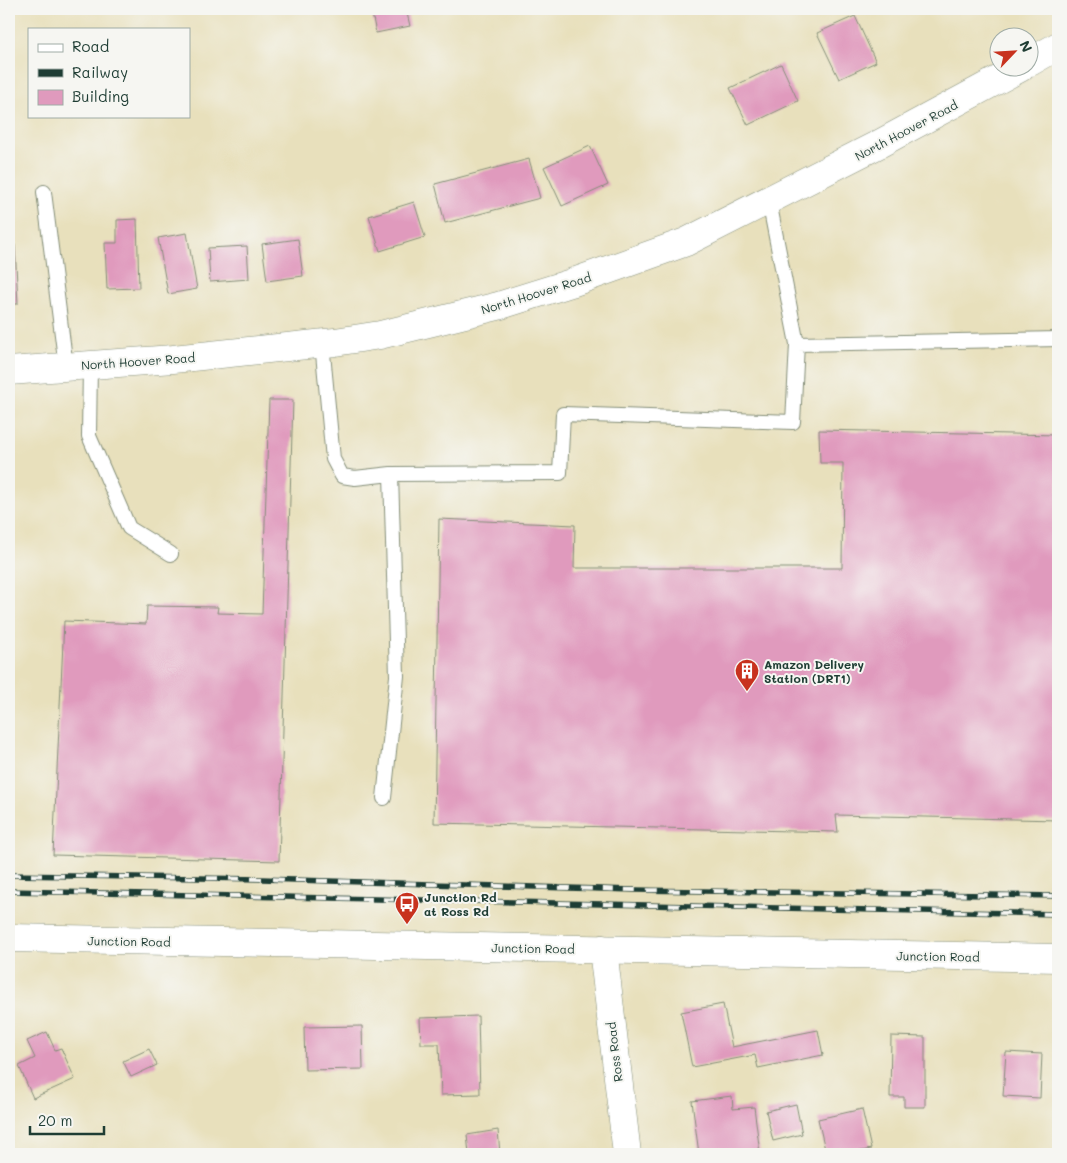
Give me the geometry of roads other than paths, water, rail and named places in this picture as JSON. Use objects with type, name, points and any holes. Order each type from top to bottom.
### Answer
[{"type":"street","points":[[1040,56],[1058,46]]},
{"type":"street","name":"North Hoover Road","points":[[9,371],[322,343],[380,335],[441,321],[571,284],[686,242],[879,144],[1001,78]]},
{"type":"street","name":"Junction Road","points":[[9,938],[1058,958]]},
{"type":"street","name":"Ross Road","points":[[603,949],[628,1154]]},
{"type":"lane","points":[[44,192],[78,366],[89,436],[129,528],[172,554]]},
{"type":"lane","points":[[322,343],[334,459],[342,476],[355,478],[391,474],[560,472],[563,414],[793,422],[797,344],[769,201]]},
{"type":"lane","points":[[797,344],[1058,339]]},
{"type":"lane","points":[[384,798],[398,676],[391,474]]},
{"type":"railway","points":[[9,875],[261,879],[634,890],[1058,896]]},
{"type":"railway","points":[[9,891],[1058,914]]},
{"type":"place","name":"Amazon Delivery Station (DRT1)","points":[[747,692]]},
{"type":"place","name":"Junction Rd at Ross Rd","points":[[407,925]]}]
